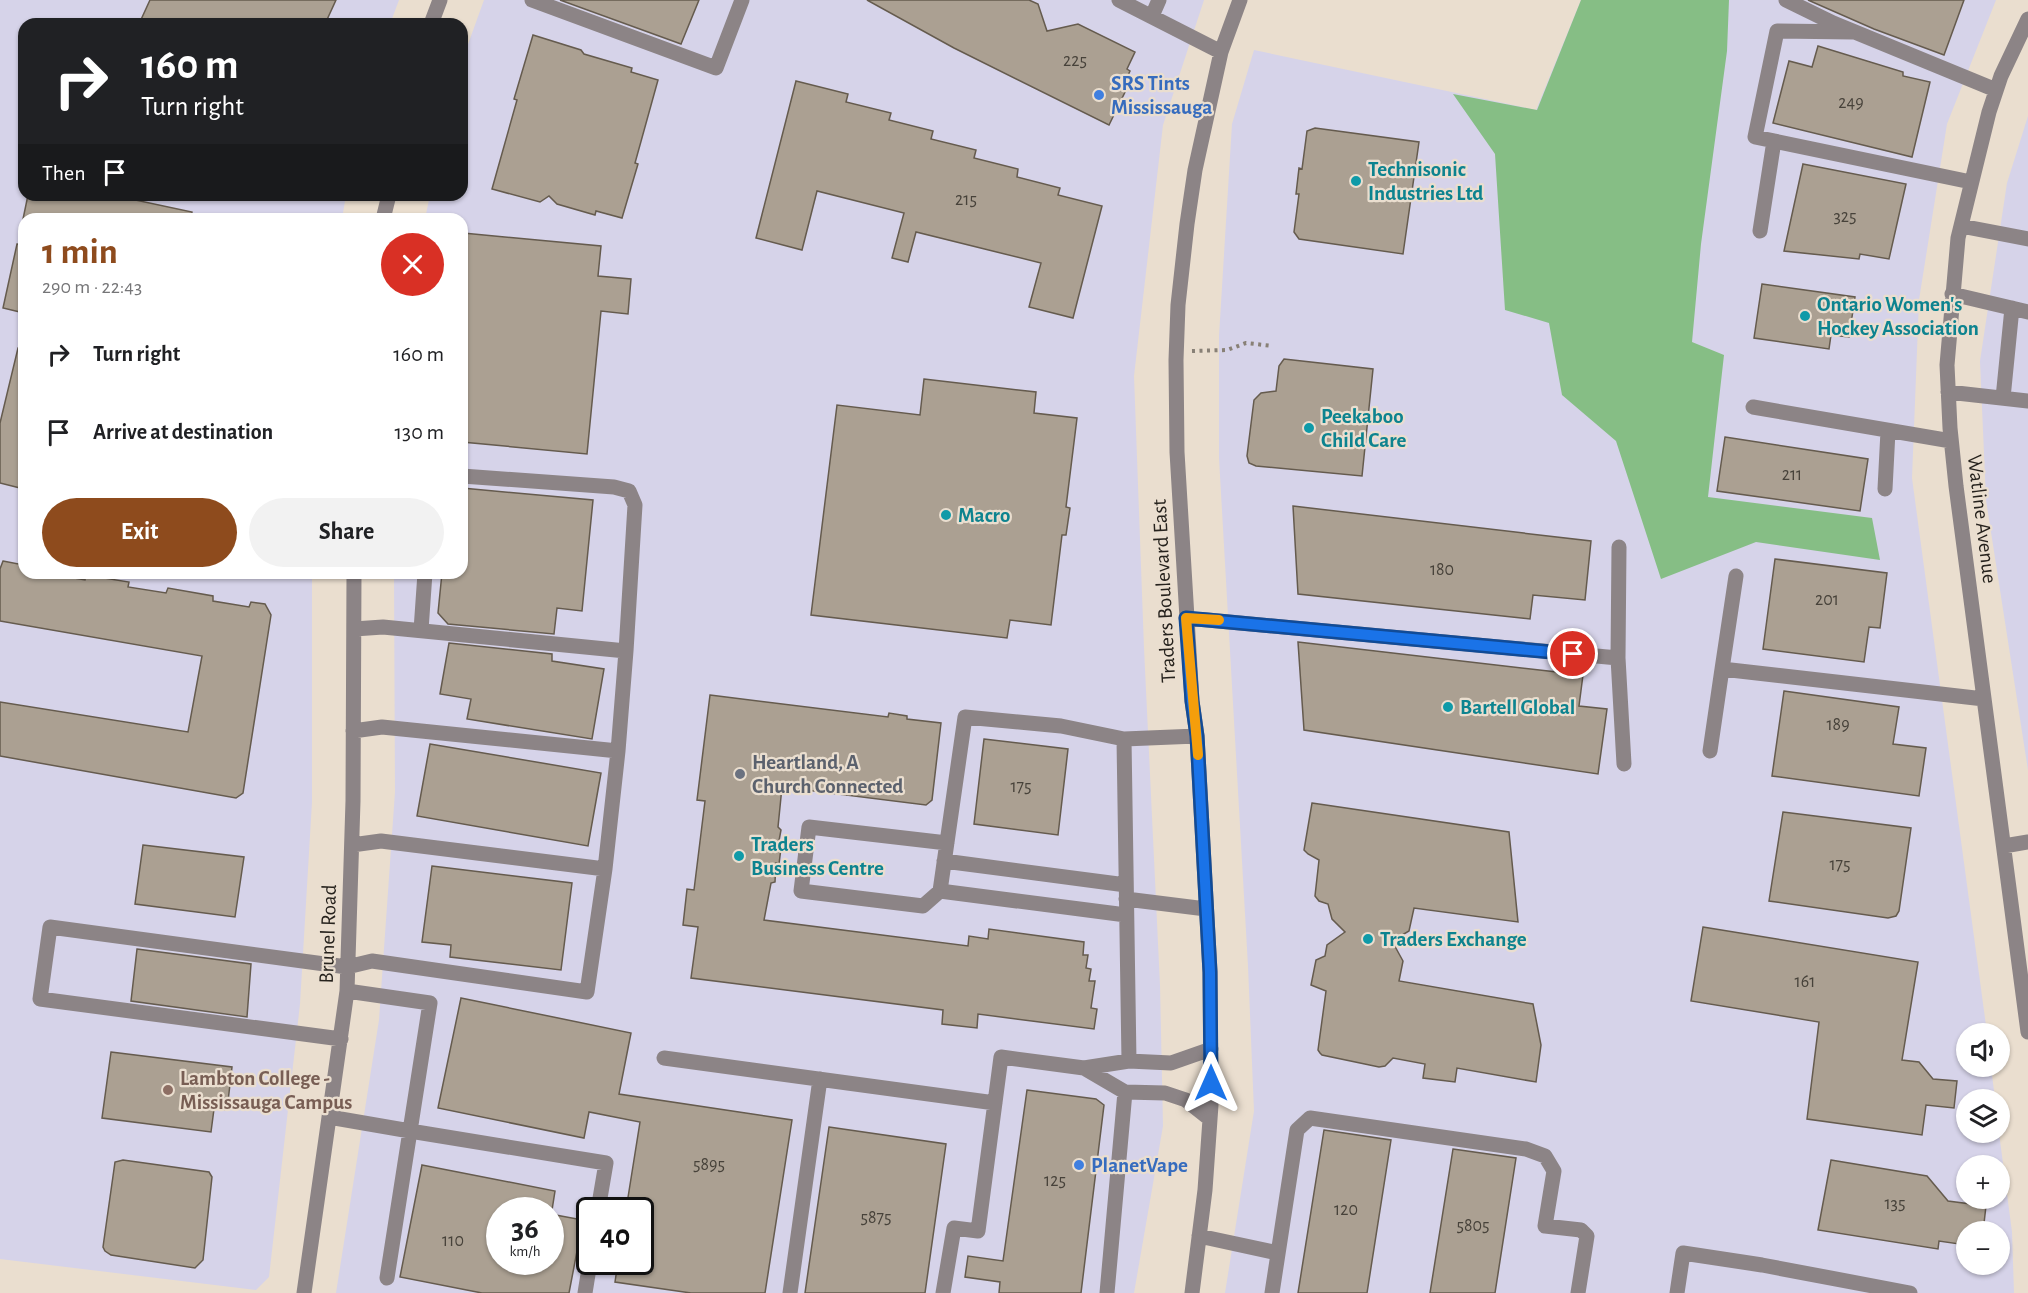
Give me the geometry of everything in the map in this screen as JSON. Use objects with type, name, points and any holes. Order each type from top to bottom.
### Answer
[{"type":"street","points":[[433,18],[440,0]]},
{"type":"street","points":[[532,0],[716,68],[742,0]]},
{"type":"street","points":[[1119,0],[1221,52]]},
{"type":"street","points":[[1152,16],[1159,0]]},
{"type":"street","name":"Traders Boulevard East","points":[[1192,1293],[1205,1190],[1210,1119],[1210,972],[1197,736],[1186,618],[1177,452],[1176,352],[1186,224],[1195,170],[1221,52],[1240,0]]},
{"type":"street","points":[[1786,0],[1853,32],[1996,90]]},
{"type":"street","name":"Watline Avenue","points":[[2026,30],[1996,90],[1971,182],[1961,226],[1952,294],[1947,365],[1952,441],[2028,1032]]},
{"type":"street","points":[[1853,32],[1777,31],[1755,137],[1971,182]]},
{"type":"street","points":[[1760,231],[1774,141]]},
{"type":"street","points":[[1961,226],[2028,239]]},
{"type":"street","points":[[1952,294],[2028,312]]},
{"type":"street","points":[[2003,398],[2012,308]]},
{"type":"street","points":[[1948,392],[2028,401]]},
{"type":"street","points":[[1753,407],[1952,441]]},
{"type":"street","points":[[1885,489],[1888,431]]},
{"type":"street","points":[[340,1039],[40,999],[50,927],[347,967],[372,961],[587,992],[605,869],[618,751],[635,505],[629,491],[614,487],[468,476]]},
{"type":"street","points":[[1619,547],[1618,658],[1624,764]]},
{"type":"street","points":[[1710,751],[1736,576]]},
{"type":"street","name":"Brunel Road","points":[[304,1293],[348,991],[352,845],[354,579]]},
{"type":"street","points":[[421,630],[425,579]]},
{"type":"street","points":[[1186,618],[1618,658]]},
{"type":"street","points":[[354,629],[383,627],[421,630],[626,651]]},
{"type":"street","points":[[1722,669],[1984,699]]},
{"type":"street","points":[[947,843],[809,827],[801,891],[923,906],[940,891],[944,861],[947,843],[965,717],[1061,726],[1124,739],[1197,736]]},
{"type":"street","points":[[353,731],[382,728],[618,751]]},
{"type":"street","points":[[1124,739],[1128,1061]]},
{"type":"street","points":[[352,845],[381,841],[605,869]]},
{"type":"street","points":[[2004,846],[2028,842]]},
{"type":"street","points":[[944,861],[1126,899]]},
{"type":"street","points":[[940,891],[1126,899],[1206,909]]},
{"type":"street","points":[[348,991],[430,1003],[387,1278]]},
{"type":"street","points":[[943,1293],[954,1228],[978,1231],[1001,1058],[1084,1068],[1128,1061],[1171,1063],[1211,1049]]},
{"type":"street","points":[[664,1058],[995,1103]]},
{"type":"street","points":[[1084,1068],[1125,1092],[1165,1093],[1186,1100],[1210,1119]]},
{"type":"street","points":[[790,1293],[820,1079]]},
{"type":"street","points":[[1107,1293],[1125,1092]]},
{"type":"street","points":[[329,1118],[606,1164],[600,1197]]},
{"type":"street","points":[[1272,1293],[1297,1130],[1310,1118],[1526,1149],[1545,1156],[1554,1171],[1545,1226],[1581,1230],[1587,1236],[1578,1293]]},
{"type":"street","points":[[1199,1236],[1278,1253]]},
{"type":"street","points":[[1677,1293],[1683,1253],[1762,1264],[1910,1293]]},
{"type":"street","points":[[585,1293],[588,1275]]},
{"type":"path","points":[[1176,352],[1227,350],[1246,343],[1273,346]]},
{"type":"shaded area","points":[[0,0],[399,0],[392,18],[18,18],[18,201],[345,201],[343,213],[18,213],[18,579],[312,579],[312,802],[300,1004],[269,1277],[256,1290],[0,1259]]},
{"type":"shaded area","points":[[484,0],[1204,0],[1163,125],[1134,376],[1160,985],[1163,1126],[1134,1293],[336,1293],[379,1020],[395,792],[394,579],[468,579],[468,213],[426,213],[429,201],[468,201],[468,44]]},
{"type":"shaded area","points":[[1581,0],[1996,0],[1947,124],[1919,300],[1912,478],[1986,1023],[1956,1023],[1956,1077],[1992,1077],[1994,1089],[1956,1089],[1956,1143],[2000,1143],[2002,1155],[1956,1155],[1956,1209],[2009,1209],[2012,1232],[2014,1293],[1225,1293],[1254,1111],[1219,458],[1219,336],[1232,124],[1254,50],[1536,110]]},
{"type":"shaded area","points":[[2028,116],[2028,770],[1986,500],[1980,361],[2007,183]]},
{"type":"green space","points":[[1581,0],[1729,0],[1727,51],[1701,244],[1692,342],[1724,355],[1708,497],[1872,518],[1880,560],[1756,542],[1661,579],[1616,441],[1562,395],[1549,323],[1505,310],[1495,154],[1453,94],[1537,110]]},
{"type":"building","points":[[150,0],[336,0],[328,18],[142,18]]},
{"type":"building","points":[[560,0],[699,0],[681,44]]},
{"type":"building","points":[[867,0],[1029,0],[1038,4],[1047,31],[1078,24],[1135,52],[1122,88],[1126,90],[1109,125],[954,48]]},
{"type":"building","points":[[1808,0],[1964,0],[1944,55],[1874,29]]},
{"type":"building","points":[[533,35],[581,50],[584,54],[632,68],[631,72],[658,80],[635,163],[638,164],[622,218],[596,211],[595,215],[557,204],[549,196],[540,202],[492,189],[517,100],[514,99]]},
{"type":"building","points":[[1818,46],[1903,72],[1903,76],[1930,82],[1912,157],[1773,123],[1789,61],[1812,67]]},
{"type":"building","points":[[796,81],[848,94],[846,102],[891,113],[889,120],[933,131],[931,139],[976,150],[974,158],[1018,169],[1017,177],[1060,188],[1058,195],[1102,206],[1073,318],[1029,307],[1041,263],[916,232],[908,262],[892,258],[904,213],[817,191],[802,250],[756,238]]},
{"type":"building","name":"Technisonic Industries Ltd","points":[[1315,128],[1419,142],[1403,254],[1299,239],[1294,232],[1299,194],[1296,194],[1299,168],[1302,169],[1307,131]]},
{"type":"building","points":[[1803,164],[1906,184],[1889,259],[1860,254],[1859,259],[1784,251]]},
{"type":"building","points":[[27,201],[140,201],[192,212],[192,213],[24,213]]},
{"type":"building","points":[[468,233],[601,246],[598,276],[631,279],[628,314],[601,311],[587,454],[468,443]]},
{"type":"building","points":[[17,244],[18,244],[18,312],[3,308]]},
{"type":"building","name":"Ontario Women's Hockey Association","points":[[1762,284],[1855,297],[1849,337],[1831,335],[1829,349],[1754,338]]},
{"type":"building","points":[[18,348],[18,488],[0,483],[0,423]]},
{"type":"building","name":"Peekaboo Child Care","points":[[1284,359],[1373,369],[1362,476],[1256,466],[1249,463],[1247,456],[1254,400],[1261,393],[1276,391],[1279,366]]},
{"type":"building","name":"Macro","points":[[924,379],[1036,392],[1034,413],[1077,418],[1066,507],[1070,508],[1066,535],[1062,535],[1051,625],[1010,620],[1007,638],[811,615],[837,405],[920,415]]},
{"type":"building","points":[[1725,437],[1868,459],[1860,511],[1717,491]]},
{"type":"building","points":[[468,489],[593,500],[582,611],[557,608],[554,634],[448,624],[438,613],[441,579],[468,579]]},
{"type":"building","points":[[1293,506],[1591,541],[1585,600],[1533,595],[1530,619],[1298,594]]},
{"type":"building","points":[[1775,559],[1887,573],[1880,628],[1869,627],[1864,662],[1763,649]]},
{"type":"building","points":[[3,561],[18,564],[18,579],[111,579],[129,582],[128,587],[166,593],[168,588],[213,596],[213,601],[249,607],[251,602],[265,604],[271,615],[243,793],[236,798],[0,756],[0,702],[188,732],[202,656],[0,621],[0,569]]},
{"type":"building","name":"Bartell Global","points":[[1298,642],[1583,675],[1579,706],[1607,709],[1598,774],[1304,730]]},
{"type":"building","points":[[449,643],[552,654],[552,661],[604,669],[592,739],[467,719],[471,699],[440,694]]},
{"type":"building","points":[[1784,691],[1899,707],[1893,744],[1926,748],[1919,796],[1772,776]]},
{"type":"building","name":"Traders Business Centre","points":[[710,695],[888,717],[889,713],[907,716],[907,719],[941,723],[932,800],[926,805],[782,787],[778,827],[781,830],[778,846],[781,848],[779,864],[776,863],[775,882],[771,883],[764,920],[968,946],[969,936],[988,939],[989,929],[1084,942],[1083,955],[1088,955],[1086,968],[1091,969],[1089,981],[1095,981],[1091,1008],[1097,1009],[1094,1029],[978,1014],[977,1028],[942,1024],[943,1010],[691,978],[698,927],[683,925],[687,889],[694,890],[705,801],[697,800]]},
{"type":"building","points":[[984,739],[1068,749],[1058,835],[974,824]]},
{"type":"building","points":[[430,744],[601,773],[588,846],[417,816]]},
{"type":"building","name":"Traders Exchange","points":[[1312,803],[1509,832],[1518,922],[1414,908],[1409,931],[1392,941],[1403,961],[1399,981],[1533,1004],[1541,1045],[1536,1082],[1457,1068],[1455,1082],[1423,1078],[1425,1064],[1393,1058],[1385,1066],[1379,1067],[1320,1053],[1318,1050],[1326,991],[1311,985],[1316,960],[1325,956],[1327,945],[1345,932],[1332,919],[1328,904],[1319,901],[1315,896],[1319,860],[1304,850]]},
{"type":"building","points":[[1783,812],[1911,828],[1899,911],[1896,916],[1888,918],[1769,901]]},
{"type":"building","points":[[143,845],[244,857],[235,917],[135,904]]},
{"type":"building","points":[[432,866],[572,883],[561,970],[450,957],[451,945],[422,942]]},
{"type":"building","points":[[1703,927],[1918,962],[1902,1060],[1919,1062],[1933,1079],[1957,1081],[1954,1108],[1926,1105],[1922,1135],[1807,1119],[1819,1022],[1691,1001]]},
{"type":"building","points":[[137,949],[251,964],[247,1017],[131,1001]]},
{"type":"building","points":[[461,998],[631,1033],[619,1094],[792,1120],[765,1293],[691,1293],[615,1282],[616,1275],[654,1275],[654,1197],[628,1197],[640,1122],[589,1112],[584,1138],[438,1108]]},
{"type":"building","points":[[111,1052],[232,1067],[227,1110],[214,1109],[211,1132],[102,1118]]},
{"type":"building","points":[[1027,1090],[1096,1099],[1104,1105],[1081,1293],[999,1293],[1000,1282],[965,1277],[968,1256],[1003,1261]]},
{"type":"building","points":[[829,1127],[946,1144],[925,1293],[805,1293]]},
{"type":"building","points":[[1324,1130],[1391,1140],[1367,1293],[1298,1293]]},
{"type":"building","points":[[1453,1149],[1516,1158],[1495,1293],[1430,1293]]},
{"type":"building","points":[[123,1160],[209,1172],[212,1177],[203,1260],[195,1268],[111,1255],[105,1251],[103,1247],[115,1162]]},
{"type":"building","points":[[1831,1160],[1927,1176],[1948,1201],[1956,1202],[1956,1209],[1986,1209],[1984,1221],[1956,1221],[1956,1244],[1939,1241],[1938,1249],[1818,1230]]},
{"type":"building","points":[[422,1165],[555,1191],[554,1197],[486,1197],[486,1275],[564,1275],[564,1217],[576,1219],[576,1256],[569,1293],[482,1293],[400,1277]]},
{"type":"slow traffic","points":[[1198,755],[1186,618],[1219,620]]},
{"type":"place","name":"SRS Tints Mississauga","points":[[1099,95]]},
{"type":"place","name":"Technisonic Industries Ltd","points":[[1356,181]]},
{"type":"place","name":"Ontario Women's Hockey Association","points":[[1805,316]]},
{"type":"place","name":"Peekaboo Child Care","points":[[1309,428]]},
{"type":"place","name":"Macro","points":[[946,515]]},
{"type":"place","name":"Bartell Global","points":[[1448,707]]},
{"type":"place","name":"Heartland, A Church Connected","points":[[740,774]]},
{"type":"place","name":"Traders Business Centre","points":[[739,856]]},
{"type":"place","name":"Traders Exchange","points":[[1368,939]]},
{"type":"place","name":"Lambton College - Mississauga Campus","points":[[168,1090]]},
{"type":"place","name":"PlanetVape","points":[[1079,1165]]},
{"type":"route","points":[[1211,1083],[1210,972],[1197,736],[1186,618],[1573,654]]}]
